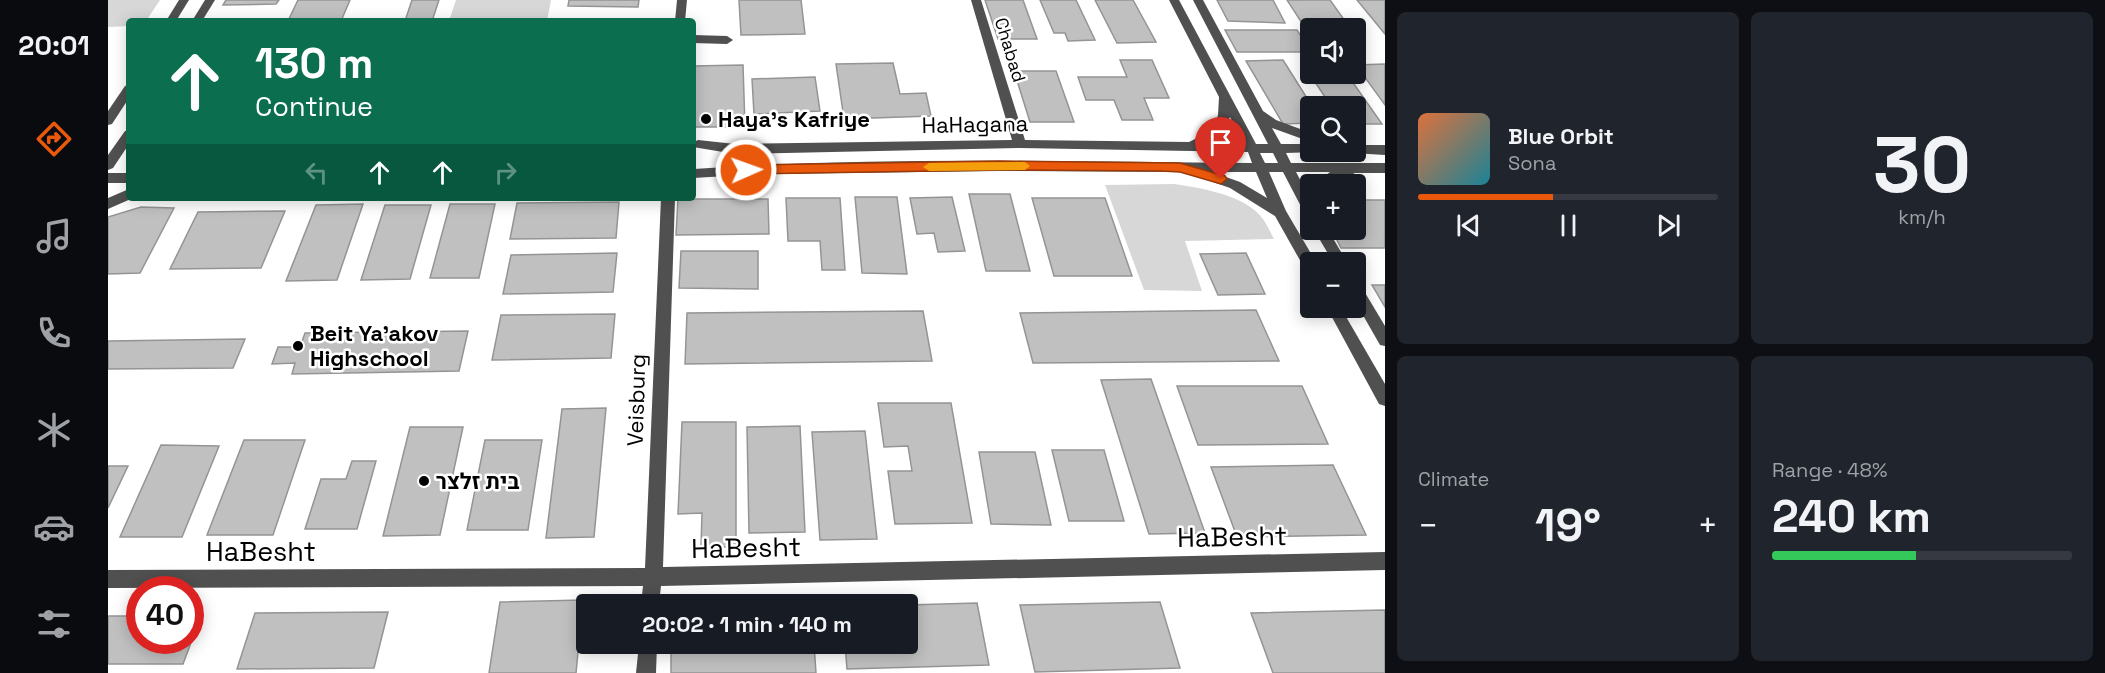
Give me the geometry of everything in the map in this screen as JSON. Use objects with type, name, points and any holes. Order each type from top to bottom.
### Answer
[{"type":"street","points":[[173,18],[184,0]]},
{"type":"street","points":[[199,18],[210,0]]},
{"type":"street","points":[[680,18],[682,0]]},
{"type":"street","name":"Chabad","points":[[976,0],[1020,144]]},
{"type":"street","points":[[1174,0],[1224,93],[1303,252]]},
{"type":"street","points":[[1198,0],[1300,191]]},
{"type":"street","points":[[696,39],[727,40]]},
{"type":"street","points":[[108,112],[126,93]]},
{"type":"street","points":[[1188,147],[1214,135],[1221,126],[1225,119],[1224,93]]},
{"type":"street","points":[[108,121],[126,94]]},
{"type":"street","points":[[1257,111],[1272,123],[1300,134]]},
{"type":"street","points":[[115,157],[126,139]]},
{"type":"street","name":"HaHagana","points":[[699,151],[1020,144],[1300,149]]},
{"type":"street","points":[[1366,150],[1385,150]]},
{"type":"street","name":"HaHagana","points":[[696,175],[717,171],[999,166],[1385,168]]},
{"type":"street","points":[[1180,167],[1236,185],[1281,212]]},
{"type":"street","points":[[1340,174],[1356,168]]},
{"type":"street","points":[[108,178],[126,178]]},
{"type":"street","points":[[108,204],[126,195]]},
{"type":"street","name":"Veisburg","points":[[652,594],[668,201]]},
{"type":"street","points":[[1366,307],[1385,340]]},
{"type":"street","points":[[1340,318],[1385,399]]},
{"type":"street","name":"HaBesht","points":[[108,579],[653,577],[1385,561]]},
{"type":"street","points":[[646,673],[647,654]]},
{"type":"shaded area","points":[[108,0],[160,0],[148,18],[126,18],[126,26],[108,27]]},
{"type":"shaded area","points":[[456,0],[551,0],[548,18],[450,18]]},
{"type":"shaded area","points":[[1174,184],[1222,194],[1246,204],[1263,219],[1274,239],[1185,241],[1202,291],[1144,290],[1105,185]]},
{"type":"building","points":[[226,0],[279,0],[276,4],[223,5]]},
{"type":"building","points":[[298,0],[350,0],[342,18],[289,18]]},
{"type":"building","points":[[412,0],[439,0],[433,18],[406,18]]},
{"type":"building","points":[[569,0],[639,0],[638,7],[568,6]]},
{"type":"building","points":[[739,0],[801,0],[805,34],[741,35]]},
{"type":"building","points":[[985,0],[1023,0],[1037,39],[998,39]]},
{"type":"building","points":[[1040,0],[1076,0],[1095,40],[1068,41],[1065,33],[1054,33]]},
{"type":"building","points":[[1095,0],[1133,0],[1156,42],[1117,43]]},
{"type":"building","points":[[1217,0],[1273,0],[1285,23],[1228,21]]},
{"type":"building","points":[[1287,0],[1330,0],[1343,18],[1300,18],[1300,20]]},
{"type":"building","points":[[1357,0],[1385,0],[1385,34]]},
{"type":"building","points":[[1225,30],[1297,30],[1300,35],[1300,52],[1237,52]]},
{"type":"building","points":[[1120,60],[1152,60],[1169,98],[1144,98],[1153,120],[1122,120],[1114,100],[1086,100],[1078,77],[1127,77]]},
{"type":"building","points":[[1283,60],[1306,96],[1300,96],[1300,123],[1283,124],[1246,61]]},
{"type":"building","points":[[893,63],[900,94],[926,93],[931,116],[844,119],[836,64]]},
{"type":"building","points":[[1385,64],[1385,105],[1366,79],[1366,65]]},
{"type":"building","points":[[743,65],[745,127],[696,127],[696,66]]},
{"type":"building","points":[[1014,71],[1056,71],[1074,122],[1030,122]]},
{"type":"building","points":[[815,77],[820,111],[754,114],[752,79]]},
{"type":"building","points":[[1316,84],[1354,84],[1362,96],[1324,96]]},
{"type":"building","points":[[1366,101],[1382,124],[1366,124]]},
{"type":"building","points":[[969,194],[1010,194],[1030,271],[986,271]]},
{"type":"building","points":[[855,197],[897,197],[907,274],[862,273]]},
{"type":"building","points":[[952,197],[965,251],[938,252],[934,233],[917,234],[910,198]]},
{"type":"building","points":[[786,198],[840,198],[845,270],[822,270],[820,241],[788,241]]},
{"type":"building","points":[[1032,198],[1105,198],[1132,276],[1054,276]]},
{"type":"building","points":[[768,199],[769,234],[676,235],[678,201]]},
{"type":"building","points":[[1366,200],[1385,200],[1385,248],[1341,248],[1337,240],[1366,240]]},
{"type":"building","points":[[619,202],[616,238],[510,239],[517,203]]},
{"type":"building","points":[[363,204],[337,280],[286,281],[316,205]]},
{"type":"building","points":[[450,204],[495,204],[479,278],[430,278]]},
{"type":"building","points":[[385,205],[431,205],[410,279],[361,280]]},
{"type":"building","points":[[141,207],[174,208],[140,273],[108,274],[108,217]]},
{"type":"building","points":[[285,211],[261,268],[170,269],[198,212]]},
{"type":"building","points":[[681,251],[758,251],[758,289],[679,288]]},
{"type":"building","points":[[617,253],[613,292],[503,294],[511,255]]},
{"type":"building","points":[[1246,253],[1265,294],[1218,295],[1200,254]]},
{"type":"building","points":[[1372,285],[1385,285],[1385,307]]},
{"type":"building","points":[[1256,310],[1279,361],[1033,363],[1020,313]]},
{"type":"building","points":[[923,311],[932,361],[685,364],[687,313]]},
{"type":"building","points":[[615,314],[611,358],[492,360],[501,315]]},
{"type":"building","points":[[468,331],[459,371],[292,374],[295,363],[272,364],[278,347],[300,347],[305,333]]},
{"type":"building","points":[[245,339],[233,368],[108,369],[108,341]]},
{"type":"building","points":[[1151,379],[1205,533],[1149,534],[1101,380]]},
{"type":"building","points":[[1177,386],[1302,386],[1328,444],[1198,445]]},
{"type":"building","points":[[878,403],[951,403],[972,523],[895,524],[888,471],[912,471],[908,446],[884,447]]},
{"type":"building","points":[[606,408],[594,537],[546,538],[562,409]]},
{"type":"building","points":[[682,422],[736,422],[736,547],[701,547],[702,513],[678,514]]},
{"type":"building","points":[[800,426],[805,532],[749,533],[747,427]]},
{"type":"building","name":"בית זלצר","points":[[410,427],[463,427],[440,535],[383,536]]},
{"type":"building","points":[[865,431],[877,539],[820,540],[812,432]]},
{"type":"building","points":[[244,440],[305,440],[273,535],[207,535]]},
{"type":"building","points":[[485,440],[542,440],[528,530],[467,530]]},
{"type":"building","points":[[161,445],[219,446],[182,537],[120,537]]},
{"type":"building","points":[[1052,450],[1104,450],[1124,521],[1069,521]]},
{"type":"building","points":[[979,452],[1035,452],[1051,525],[991,524]]},
{"type":"building","points":[[352,461],[376,461],[357,529],[305,529],[321,479],[346,479]]},
{"type":"building","points":[[1333,465],[1366,535],[1237,537],[1211,467]]},
{"type":"building","points":[[108,466],[128,466],[108,508]]},
{"type":"building","points":[[576,600],[576,654],[578,654],[576,673],[489,673],[500,602]]},
{"type":"building","points":[[1160,602],[1180,668],[1035,672],[1020,605]]},
{"type":"building","points":[[977,603],[989,665],[847,669],[846,654],[918,654],[918,605]]},
{"type":"building","points":[[1385,610],[1385,673],[1273,673],[1251,613]]},
{"type":"building","points":[[388,612],[374,668],[237,669],[255,613]]},
{"type":"building","points":[[108,616],[126,616],[126,654],[187,654],[183,664],[108,664]]},
{"type":"building","points":[[671,654],[815,654],[816,673],[671,673]]},
{"type":"slow traffic","points":[[929,167],[1025,166]]},
{"type":"place","name":"Haya's Kafriye","points":[[706,119]]},
{"type":"place","name":"Beit Ya'akov Highschool","points":[[298,346]]},
{"type":"place","name":"בית זלצר","points":[[424,481]]},
{"type":"route","points":[[746,170],[999,166],[1180,167],[1221,179]]}]
